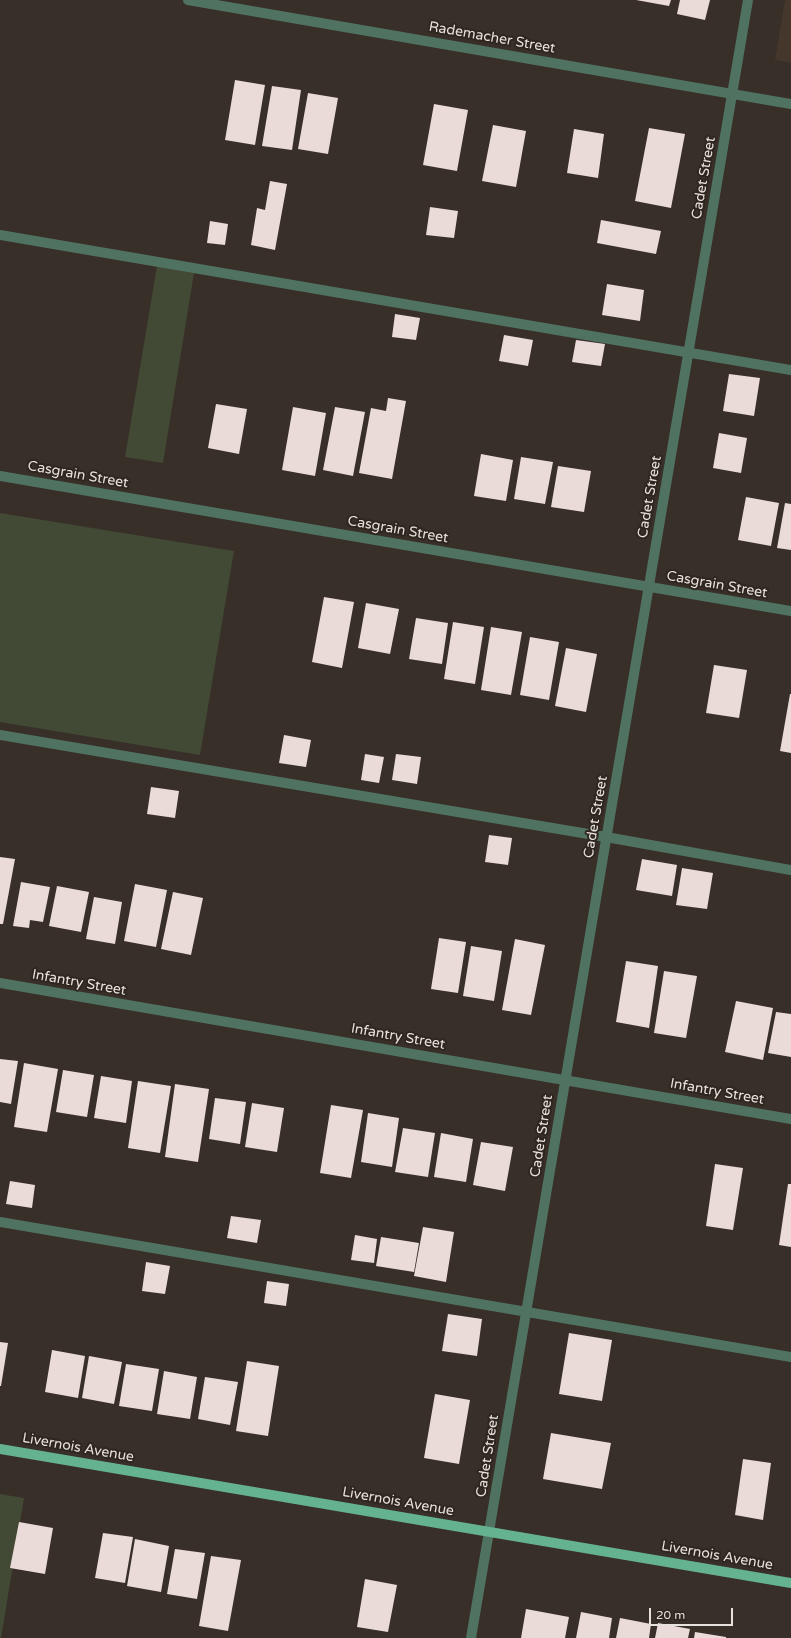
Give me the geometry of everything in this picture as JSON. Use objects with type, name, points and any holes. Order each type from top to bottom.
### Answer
[{"type":"main road","name":"Livernois Avenue","points":[[0,1449],[791,1583]]},
{"type":"street","name":"Rademacher Street","points":[[188,0],[791,104]]},
{"type":"street","name":"Cadet Street","points":[[471,1638],[748,0]]},
{"type":"street","points":[[0,235],[791,370]]},
{"type":"street","name":"Casgrain Street","points":[[0,476],[791,611]]},
{"type":"street","points":[[0,735],[606,837],[791,870]]},
{"type":"street","name":"Infantry Street","points":[[0,983],[791,1119]]},
{"type":"street","points":[[0,1222],[791,1357]]},
{"type":"shaded area","points":[[785,0],[791,0],[791,63],[775,60]]},
{"type":"green space","points":[[157,266],[194,273],[163,463],[125,457]]},
{"type":"green space","points":[[0,513],[234,551],[200,755],[0,722]]},
{"type":"green space","points":[[0,1494],[24,1498],[1,1638],[0,1638]]},
{"type":"building","points":[[636,0],[671,0],[669,6]]},
{"type":"building","points":[[680,0],[710,0],[705,20],[677,14]]},
{"type":"building","points":[[235,80],[265,85],[255,145],[225,140]]},
{"type":"building","points":[[272,86],[301,90],[292,150],[262,146]]},
{"type":"building","points":[[308,93],[338,98],[328,154],[298,149]]},
{"type":"building","points":[[434,104],[468,110],[457,171],[423,165]]},
{"type":"building","points":[[493,125],[526,131],[516,187],[482,181]]},
{"type":"building","points":[[649,128],[685,134],[671,208],[635,201]]},
{"type":"building","points":[[574,129],[604,134],[598,178],[567,173]]},
{"type":"building","points":[[270,181],[287,184],[275,250],[251,245],[257,208],[265,210]]},
{"type":"building","points":[[430,207],[458,211],[454,238],[426,235]]},
{"type":"building","points":[[601,220],[661,231],[656,254],[597,243]]},
{"type":"building","points":[[210,221],[228,224],[225,245],[207,243]]},
{"type":"building","points":[[607,284],[644,290],[640,321],[602,315]]},
{"type":"building","points":[[395,314],[420,318],[416,340],[392,337]]},
{"type":"building","points":[[504,335],[533,340],[528,366],[499,361]]},
{"type":"building","points":[[576,340],[605,344],[601,366],[572,362]]},
{"type":"building","points":[[729,374],[760,378],[754,416],[723,411]]},
{"type":"building","points":[[388,398],[406,401],[392,479],[359,473],[371,408],[386,411]]},
{"type":"building","points":[[216,404],[247,409],[239,454],[208,448]]},
{"type":"building","points":[[293,407],[326,413],[315,476],[282,470]]},
{"type":"building","points":[[335,407],[365,412],[353,476],[323,470]]},
{"type":"building","points":[[719,433],[747,438],[741,473],[713,468]]},
{"type":"building","points":[[481,454],[513,460],[506,501],[474,496]]},
{"type":"building","points":[[521,457],[553,462],[545,504],[514,499]]},
{"type":"building","points":[[558,466],[591,471],[584,512],[551,507]]},
{"type":"building","points":[[746,497],[779,503],[771,546],[738,540]]},
{"type":"building","points":[[785,503],[791,504],[791,550],[777,548]]},
{"type":"building","points":[[324,597],[354,602],[342,668],[312,662]]},
{"type":"building","points":[[366,603],[399,609],[390,654],[358,648]]},
{"type":"building","points":[[416,618],[448,623],[442,664],[409,659]]},
{"type":"building","points":[[453,622],[484,627],[475,684],[444,679]]},
{"type":"building","points":[[491,627],[522,632],[511,695],[481,690]]},
{"type":"building","points":[[530,637],[559,642],[549,700],[520,695]]},
{"type":"building","points":[[566,648],[597,654],[586,712],[555,706]]},
{"type":"building","points":[[714,665],[747,670],[739,718],[706,713]]},
{"type":"building","points":[[791,694],[791,753],[780,751]]},
{"type":"building","points":[[284,735],[311,740],[306,767],[279,763]]},
{"type":"building","points":[[365,754],[384,757],[379,783],[361,780]]},
{"type":"building","points":[[396,754],[421,757],[417,784],[392,780]]},
{"type":"building","points":[[151,787],[179,791],[175,818],[147,814]]},
{"type":"building","points":[[489,835],[512,838],[508,865],[485,862]]},
{"type":"building","points":[[0,857],[15,859],[3,924],[0,924]]},
{"type":"building","points":[[642,859],[677,865],[672,896],[636,890]]},
{"type":"building","points":[[682,868],[713,873],[707,909],[676,905]]},
{"type":"building","points":[[21,882],[50,887],[43,922],[30,920],[29,928],[13,926]]},
{"type":"building","points":[[135,884],[167,890],[156,947],[124,941]]},
{"type":"building","points":[[57,886],[89,892],[81,932],[49,926]]},
{"type":"building","points":[[173,892],[203,898],[191,955],[161,949]]},
{"type":"building","points":[[94,897],[122,902],[115,944],[86,939]]},
{"type":"building","points":[[439,938],[466,942],[458,993],[431,989]]},
{"type":"building","points":[[515,939],[545,945],[531,1015],[502,1010]]},
{"type":"building","points":[[471,946],[502,951],[494,1001],[463,996]]},
{"type":"building","points":[[626,961],[658,966],[649,1028],[616,1022]]},
{"type":"building","points":[[664,971],[697,976],[686,1038],[654,1033]]},
{"type":"building","points":[[736,1001],[773,1008],[763,1060],[725,1052]]},
{"type":"building","points":[[776,1012],[791,1014],[791,1057],[768,1053]]},
{"type":"building","points":[[0,1059],[18,1061],[11,1104],[0,1102]]},
{"type":"building","points":[[24,1063],[58,1069],[47,1132],[14,1127]]},
{"type":"building","points":[[63,1070],[94,1075],[87,1117],[56,1112]]},
{"type":"building","points":[[101,1076],[132,1081],[126,1123],[94,1118]]},
{"type":"building","points":[[138,1081],[171,1086],[160,1153],[128,1148]]},
{"type":"building","points":[[175,1084],[209,1089],[198,1162],[165,1157]]},
{"type":"building","points":[[215,1098],[246,1102],[240,1144],[209,1139]]},
{"type":"building","points":[[252,1103],[284,1108],[277,1152],[245,1147]]},
{"type":"building","points":[[331,1105],[363,1110],[351,1178],[320,1173]]},
{"type":"building","points":[[368,1113],[399,1118],[392,1167],[361,1162]]},
{"type":"building","points":[[403,1128],[435,1133],[428,1177],[395,1172]]},
{"type":"building","points":[[441,1133],[473,1139],[466,1182],[434,1177]]},
{"type":"building","points":[[481,1142],[513,1147],[505,1191],[473,1185]]},
{"type":"building","points":[[715,1164],[743,1168],[733,1230],[706,1226]]},
{"type":"building","points":[[10,1181],[35,1185],[32,1208],[6,1204]]},
{"type":"building","points":[[788,1184],[791,1184],[791,1247],[779,1245]]},
{"type":"building","points":[[231,1216],[261,1220],[257,1243],[227,1238]]},
{"type":"building","points":[[423,1227],[454,1232],[446,1282],[414,1276]]},
{"type":"building","points":[[355,1235],[377,1239],[374,1263],[351,1260]]},
{"type":"building","points":[[381,1237],[419,1243],[414,1272],[376,1266]]},
{"type":"building","points":[[146,1262],[170,1266],[165,1294],[142,1291]]},
{"type":"building","points":[[267,1281],[289,1284],[286,1306],[264,1303]]},
{"type":"building","points":[[448,1314],[482,1319],[477,1356],[442,1351]]},
{"type":"building","points":[[569,1333],[612,1340],[602,1401],[559,1394]]},
{"type":"building","points":[[0,1342],[8,1343],[1,1386],[0,1386]]},
{"type":"building","points":[[52,1350],[85,1356],[78,1398],[45,1392]]},
{"type":"building","points":[[89,1356],[122,1362],[114,1404],[82,1398]]},
{"type":"building","points":[[247,1361],[279,1366],[268,1436],[236,1431]]},
{"type":"building","points":[[126,1364],[159,1369],[152,1411],[119,1406]]},
{"type":"building","points":[[164,1371],[197,1377],[190,1419],[157,1414]]},
{"type":"building","points":[[205,1377],[238,1382],[230,1425],[198,1419]]},
{"type":"building","points":[[435,1394],[470,1400],[459,1464],[424,1458]]},
{"type":"building","points":[[551,1433],[611,1443],[602,1489],[543,1479]]},
{"type":"building","points":[[743,1459],[771,1463],[763,1520],[735,1515]]},
{"type":"building","points":[[19,1522],[53,1528],[45,1574],[10,1568]]},
{"type":"building","points":[[103,1533],[133,1537],[125,1583],[95,1578]]},
{"type":"building","points":[[135,1539],[169,1546],[161,1592],[127,1586]]},
{"type":"building","points":[[175,1549],[205,1553],[197,1599],[167,1594]]},
{"type":"building","points":[[211,1556],[241,1560],[228,1631],[199,1626]]},
{"type":"building","points":[[365,1579],[397,1585],[388,1632],[357,1627]]},
{"type":"building","points":[[526,1609],[569,1617],[565,1638],[521,1638]]},
{"type":"building","points":[[581,1612],[612,1618],[609,1638],[576,1638]]},
{"type":"building","points":[[620,1618],[651,1624],[649,1638],[616,1638]]},
{"type":"building","points":[[658,1623],[690,1629],[688,1638],[655,1638]]},
{"type":"building","points":[[695,1632],[726,1637],[726,1638],[694,1638]]}]
